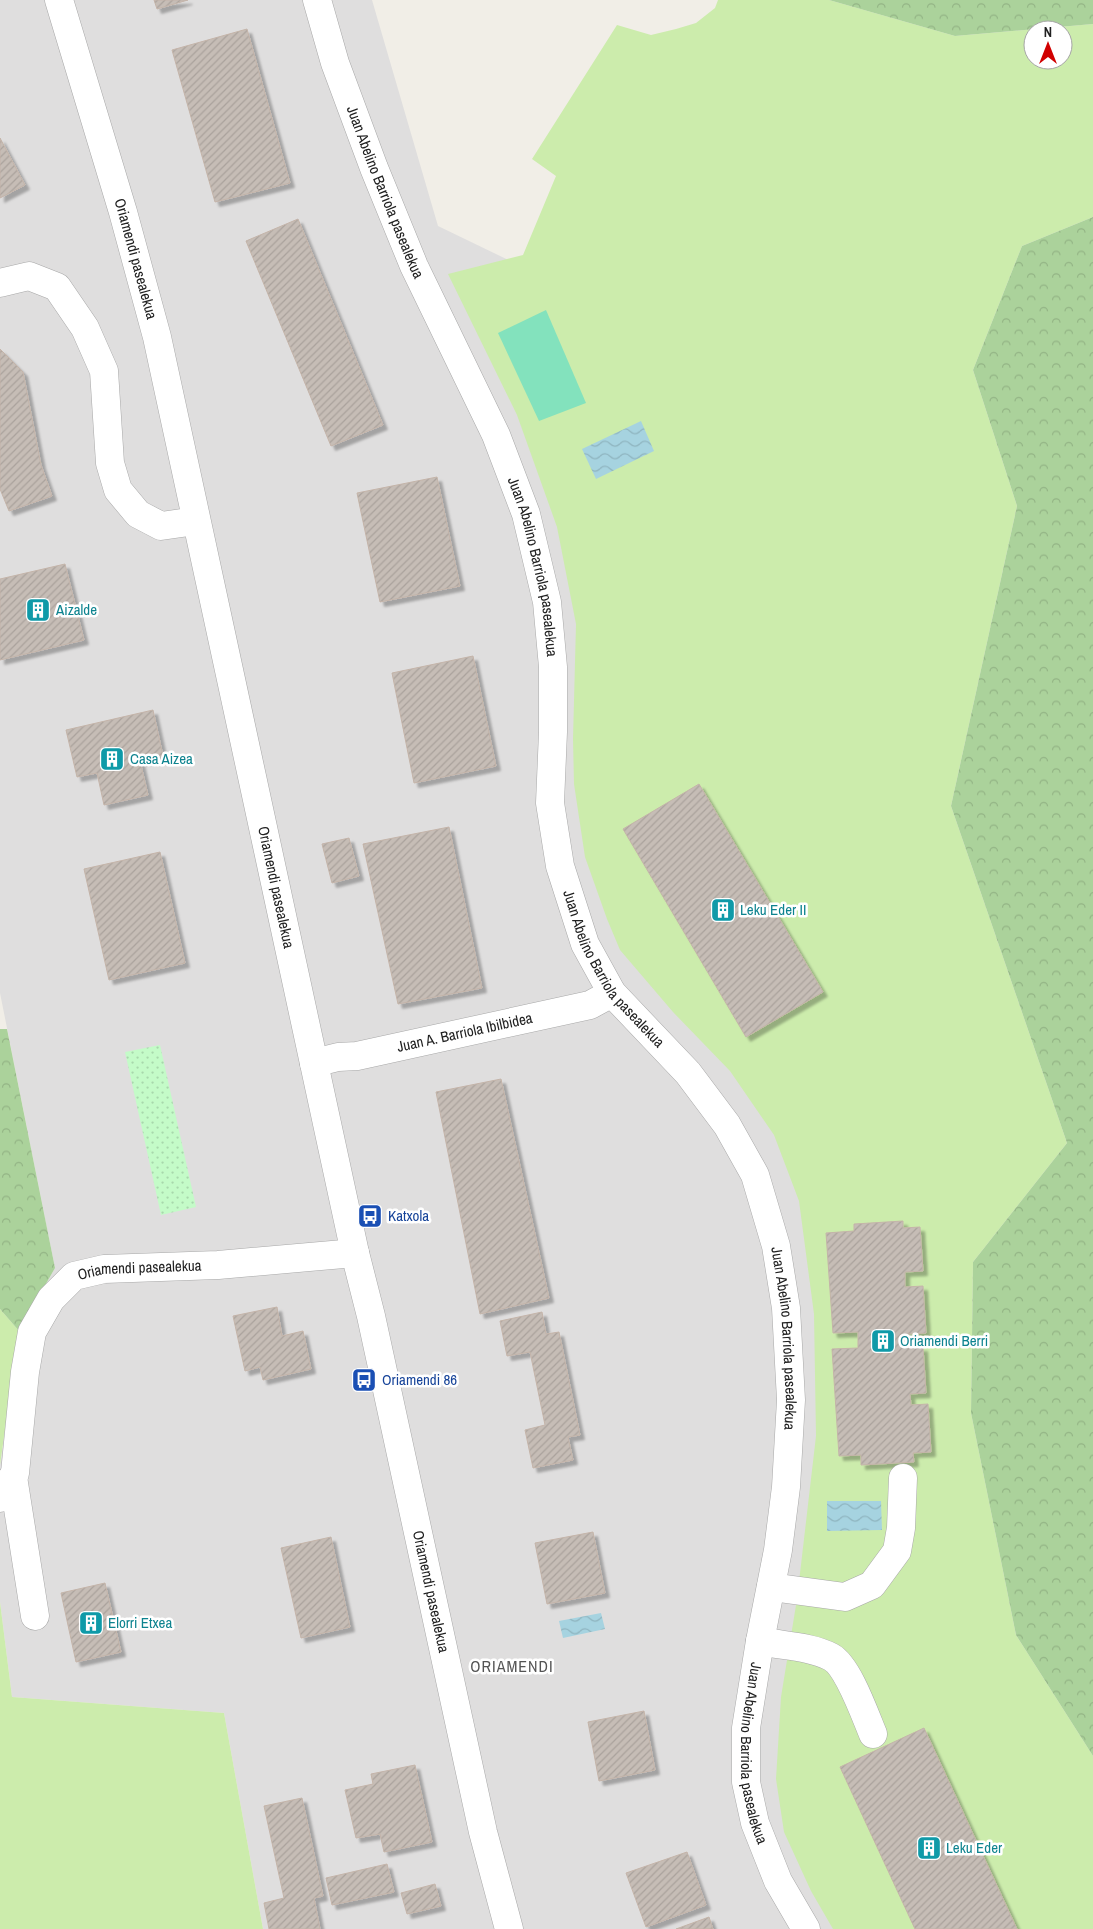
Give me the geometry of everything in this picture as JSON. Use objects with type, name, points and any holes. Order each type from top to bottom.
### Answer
[{"type":"street","name":"Oriamendi pasealekua","points":[[59,0],[123,212],[157,337],[355,1253],[371,1316],[483,1832],[509,1929]]},
{"type":"street","name":"Juan Abelino Barriola pasealekua","points":[[317,0],[335,63],[374,168],[414,266],[496,435],[526,514],[547,602],[553,667],[550,804],[560,866],[585,944],[612,993],[688,1073],[727,1125],[755,1175],[776,1246],[786,1308],[792,1400],[786,1487],[778,1550],[746,1728],[746,1782],[755,1824],[778,1881],[806,1929]]},
{"type":"street","points":[[0,283],[28,276],[56,287],[85,328],[104,372],[110,463],[118,490],[138,514],[161,526],[196,521]]},
{"type":"street","name":"Juan A. Barriola Ibilbidea","points":[[314,1063],[338,1057],[357,1056],[590,1005],[612,993]]},
{"type":"street","name":"Oriamendi pasealekua","points":[[35,1616],[6,1487],[15,1473],[32,1332],[52,1299],[74,1276],[104,1269],[218,1265],[355,1253]]},
{"type":"street","points":[[771,1587],[845,1597],[872,1585],[897,1551],[902,1528],[903,1478]]},
{"type":"street","points":[[760,1642],[803,1648],[832,1657],[851,1682],[873,1734]]},
{"type":"shaded area","points":[[0,0],[372,0],[438,226],[643,325],[975,1702],[1052,1929],[263,1929],[224,1713],[12,1697],[0,1602],[0,1465],[19,1331],[55,1268],[0,993]]},
{"type":"green space","points":[[718,0],[829,0],[955,36],[1023,30],[1023,70],[1073,70],[1073,26],[1093,24],[1093,217],[1022,246],[973,370],[1017,506],[951,806],[1067,1143],[973,1262],[971,1413],[1016,1635],[1093,1756],[1093,1929],[833,1929],[811,1891],[784,1832],[776,1779],[781,1697],[797,1599],[816,1436],[814,1314],[799,1201],[774,1135],[730,1071],[673,1012],[620,950],[607,919],[585,857],[574,784],[573,739],[576,624],[557,527],[517,415],[448,274],[523,255],[556,176],[532,159],[617,25],[651,35],[696,23],[715,8]]},
{"type":"green space","points":[[829,0],[1093,0],[1093,24],[1073,26],[1073,20],[1023,20],[1023,30],[955,36]]},
{"type":"green space","points":[[1093,217],[1093,1756],[1016,1635],[971,1413],[973,1262],[1067,1143],[951,806],[1017,506],[973,370],[1022,246]]},
{"type":"green space","points":[[546,310],[586,403],[539,421],[498,333]]},
{"type":"green space","points":[[0,1029],[7,1029],[55,1268],[19,1331],[0,1309]]},
{"type":"green space","points":[[160,1045],[196,1207],[161,1215],[125,1052]]},
{"type":"green space","points":[[0,1309],[19,1331],[0,1465]]},
{"type":"green space","points":[[0,1602],[12,1697],[224,1713],[263,1929],[0,1929]]},
{"type":"water","points":[[641,421],[654,451],[596,479],[582,449]]},
{"type":"water","points":[[827,1501],[881,1501],[882,1530],[827,1531]]},
{"type":"water","points":[[601,1613],[605,1629],[563,1638],[559,1621]]},
{"type":"building","points":[[154,0],[188,0],[157,9]]},
{"type":"building","points":[[247,29],[290,183],[215,202],[172,50]]},
{"type":"building","points":[[0,138],[25,185],[0,198]]},
{"type":"building","points":[[298,219],[383,425],[331,446],[246,241]]},
{"type":"building","points":[[0,349],[23,372],[41,465],[52,496],[9,511],[0,489]]},
{"type":"building","points":[[437,477],[460,586],[380,602],[357,493]]},
{"type":"building","name":"Aizalde","points":[[65,564],[84,640],[0,660],[0,579]]},
{"type":"building","points":[[473,656],[496,766],[414,783],[392,673]]},
{"type":"building","name":"Casa Aizea","points":[[153,710],[163,756],[140,761],[148,795],[104,805],[97,773],[77,777],[66,730]]},
{"type":"building","name":"Leku Eder II","points":[[699,784],[823,992],[746,1037],[623,829]]},
{"type":"building","points":[[449,827],[482,988],[398,1004],[363,844]]},
{"type":"building","points":[[349,838],[359,876],[332,883],[322,844]]},
{"type":"building","points":[[160,852],[185,963],[109,980],[84,869]]},
{"type":"building","points":[[501,1079],[549,1298],[480,1314],[436,1092]]},
{"type":"building","name":"Oriamendi Berri","points":[[903,1221],[903,1228],[920,1227],[923,1271],[905,1272],[905,1287],[923,1286],[926,1333],[908,1334],[909,1348],[923,1347],[926,1393],[910,1394],[911,1405],[928,1404],[931,1452],[913,1453],[914,1462],[861,1465],[861,1455],[839,1456],[832,1349],[858,1348],[858,1332],[833,1333],[826,1233],[854,1231],[854,1224]]},
{"type":"building","points":[[277,1307],[282,1336],[303,1331],[311,1369],[263,1380],[260,1367],[245,1371],[233,1316]]},
{"type":"building","points":[[542,1312],[546,1334],[559,1332],[580,1435],[568,1437],[573,1460],[533,1468],[525,1430],[545,1425],[530,1352],[507,1356],[500,1321]]},
{"type":"building","points":[[593,1532],[605,1593],[547,1604],[535,1543]]},
{"type":"building","points":[[331,1537],[350,1627],[301,1638],[281,1548]]},
{"type":"building","name":"Elorri Etxea","points":[[105,1583],[121,1652],[76,1662],[61,1593]]},
{"type":"building","points":[[644,1711],[655,1770],[599,1781],[588,1722]]},
{"type":"building","name":"Leku Eder","points":[[924,1728],[1017,1929],[915,1929],[840,1767]]},
{"type":"building","points":[[415,1765],[432,1842],[384,1852],[380,1834],[356,1838],[345,1790],[373,1784],[371,1774]]},
{"type":"building","points":[[302,1798],[323,1896],[314,1898],[320,1929],[269,1929],[264,1903],[284,1898],[264,1806]]},
{"type":"building","points":[[687,1852],[706,1905],[646,1927],[626,1873]]},
{"type":"building","points":[[387,1864],[394,1892],[332,1905],[326,1878]]},
{"type":"building","points":[[435,1884],[441,1906],[407,1914],[401,1893]]},
{"type":"building","points":[[709,1917],[713,1929],[676,1929]]},
{"type":"place","name":"Aizalde","points":[[38,610]]},
{"type":"place","name":"Casa Aizea","points":[[112,759]]},
{"type":"place","name":"Leku Eder II","points":[[723,910]]},
{"type":"place","name":"Katxola","points":[[370,1216]]},
{"type":"place","name":"Oriamendi Berri","points":[[883,1341]]},
{"type":"place","name":"Oriamendi 86","points":[[364,1380]]},
{"type":"place","name":"Elorri Etxea","points":[[91,1623]]},
{"type":"place","name":"Leku Eder","points":[[929,1848]]},
{"type":"district","name":"ORIAMENDI","points":[[512,1666]]}]
